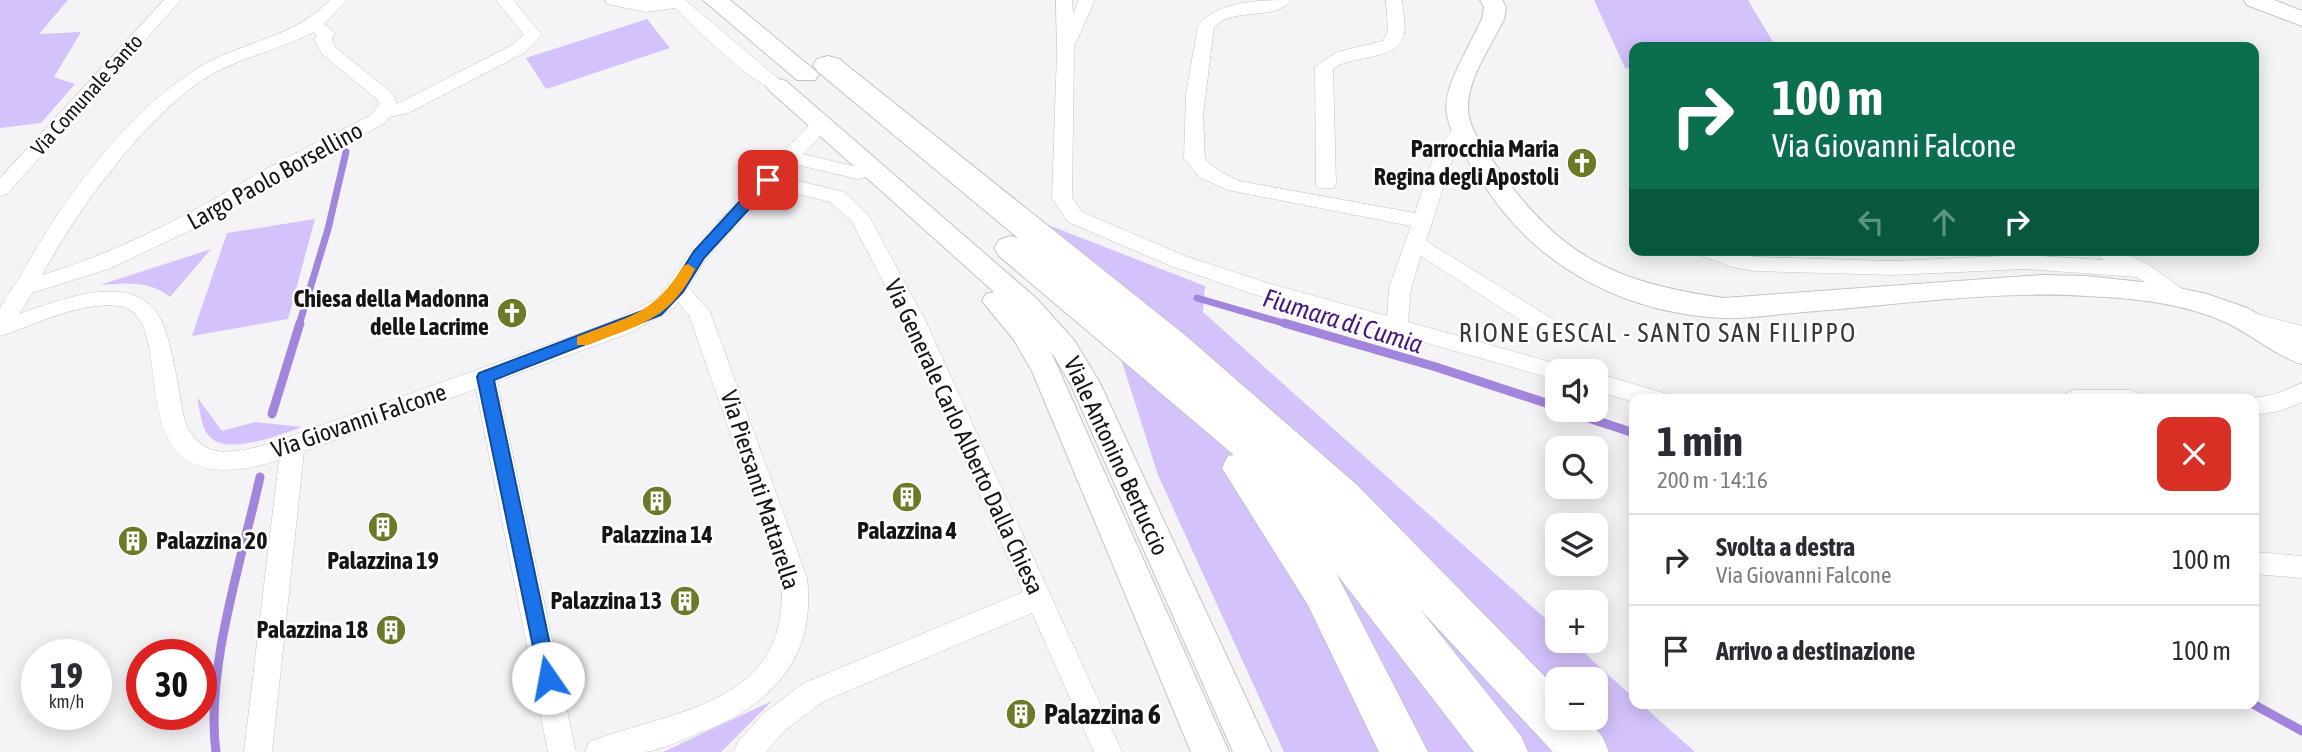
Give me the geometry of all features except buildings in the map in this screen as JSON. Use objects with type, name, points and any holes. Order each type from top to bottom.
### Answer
[{"type":"highway","points":[[804,75],[1250,445],[1430,654],[1504,752]]},
{"type":"highway","points":[[804,75],[1173,346],[1342,497],[1585,752]]},
{"type":"highway","points":[[1147,362],[1252,478],[1324,592],[1404,752]]},
{"type":"highway","points":[[1258,422],[1395,580],[1530,752]]},
{"type":"main road","points":[[715,0],[804,75]]},
{"type":"main road","points":[[743,0],[804,75]]},
{"type":"street","name":"Via Comunale Santo","points":[[0,190],[173,0]]},
{"type":"street","points":[[0,326],[79,200],[124,147],[187,84],[208,70],[315,26],[339,0]]},
{"type":"street","points":[[384,112],[402,109],[518,49],[533,35],[504,0]]},
{"type":"street","points":[[613,0],[646,7],[683,2],[735,54],[804,75],[785,105],[817,128]]},
{"type":"street","points":[[1064,0],[1066,53],[1062,198],[1068,211],[1075,217],[1178,261],[1261,289],[1545,368]]},
{"type":"street","points":[[1066,53],[1087,0]]},
{"type":"street","points":[[1284,0],[1273,6],[1222,14],[1206,26],[1192,140],[1195,159],[1209,174],[1235,186],[1422,221]]},
{"type":"street","points":[[1326,184],[1324,67],[1346,53],[1373,52],[1391,43],[1395,38],[1394,0]]},
{"type":"street","points":[[1491,0],[1494,7],[1493,19],[1457,102],[1462,130],[1523,224],[1549,247],[1600,277],[1674,301],[1724,308],[2052,285],[2186,300],[2246,320],[2302,334]]},
{"type":"street","points":[[2255,0],[2302,19]]},
{"type":"street","name":"Largo Paolo Borsellino","points":[[26,287],[104,263],[207,214],[240,192],[366,127],[384,112],[387,105],[383,92],[328,50],[323,39],[326,33],[315,26]]},
{"type":"street","name":"Via Giovanni Falcone","points":[[0,326],[91,302],[126,299],[138,304],[151,319],[176,424],[186,448],[198,456],[233,460],[293,446],[641,319],[667,302],[699,254],[817,128]]},
{"type":"street","name":"Viale Antonino Bertuccio","points":[[817,128],[858,173],[989,294],[1024,333],[1039,357],[1210,752]]},
{"type":"street","name":"Viale Antonino Bertuccio","points":[[817,128],[1006,286],[1069,354],[1085,383],[1252,752]]},
{"type":"street","points":[[1397,327],[1400,288],[1422,221],[1445,153],[1462,130]]},
{"type":"street","points":[[789,158],[858,173]]},
{"type":"street","name":"Via Generale Carlo Alberto Dalla Chiesa","points":[[768,180],[836,197],[859,216],[915,323],[1108,752]]},
{"type":"street","points":[[1415,243],[1548,327]]},
{"type":"street","points":[[1721,256],[1755,264],[1894,268],[1982,257],[2142,270]]},
{"type":"street","points":[[2113,256],[2142,270],[2186,300]]},
{"type":"street","name":"Via Piersanti Mattarella","points":[[599,752],[725,710],[746,697],[774,670],[794,615],[797,596],[794,578],[699,312],[678,289]]},
{"type":"street","points":[[2246,320],[2302,353]]},
{"type":"street","points":[[485,377],[562,752]]},
{"type":"street","points":[[1608,385],[1638,394]]},
{"type":"street","points":[[2259,406],[2268,405],[2302,392]]},
{"type":"street","points":[[258,752],[293,446]]},
{"type":"street","points":[[2259,563],[2302,567]]},
{"type":"street","points":[[748,752],[774,722],[814,692],[1038,598]]},
{"type":"shaded area","points":[[0,0],[68,0],[39,34],[81,32],[54,77],[75,84],[41,123],[0,128]]},
{"type":"shaded area","points":[[1594,0],[1748,0],[1773,42],[1629,42],[1629,68],[1625,68]]},
{"type":"shaded area","points":[[647,19],[670,48],[546,89],[526,58]]},
{"type":"shaded area","points":[[315,219],[288,319],[192,336],[227,233]]},
{"type":"shaded area","points":[[1038,221],[1205,286],[1203,312],[1545,618],[1545,653],[1584,653],[1600,667],[1545,667],[1545,730],[1608,730],[1608,674],[1629,693],[1629,709],[1647,709],[1695,752],[1284,752],[1158,475],[1121,359]]},
{"type":"shaded area","points":[[211,249],[170,297],[145,285],[100,285]]},
{"type":"shaded area","points":[[197,397],[222,431],[255,422],[302,427],[256,442],[219,443],[205,430]]},
{"type":"shaded area","points":[[772,701],[721,752],[663,752]]},
{"type":"waterway","points":[[299,325],[328,229],[346,152]]},
{"type":"waterway","name":"Fiumara di Cumia","points":[[1197,298],[1290,325]]},
{"type":"waterway","points":[[272,414],[300,323]]},
{"type":"waterway","name":"Fiumara di Cumia","points":[[1284,323],[1436,367],[1545,403]]},
{"type":"waterway","name":"Fiumara di Cumia","points":[[1601,422],[1629,431]]},
{"type":"waterway","points":[[216,752],[214,720],[220,651],[260,477]]},
{"type":"waterway","name":"Fiumara di Cumia","points":[[2259,707],[2302,731]]},
{"type":"slow traffic","points":[[583,341],[656,312],[678,289],[688,269]]},
{"type":"place","name":"Parrocchia Maria Regina degli Apostoli","points":[[1582,163]]},
{"type":"place","name":"Chiesa della Madonna delle Lacrime","points":[[512,313]]},
{"type":"place","name":"Palazzina 4","points":[[907,497]]},
{"type":"place","name":"Palazzina 14","points":[[657,501]]},
{"type":"place","name":"Palazzina 19","points":[[383,527]]},
{"type":"place","name":"Palazzina 20","points":[[133,541]]},
{"type":"place","name":"Palazzina 13","points":[[685,601]]},
{"type":"place","name":"Palazzina 18","points":[[391,630]]},
{"type":"place","name":"Palazzina 6","points":[[1021,714]]},
{"type":"district","name":"RIONE GESCAL - SANTO SAN FILIPPO","points":[[1658,333]]},
{"type":"route","points":[[548,678],[485,377],[656,312],[678,289],[688,268],[699,254],[768,180]]}]
